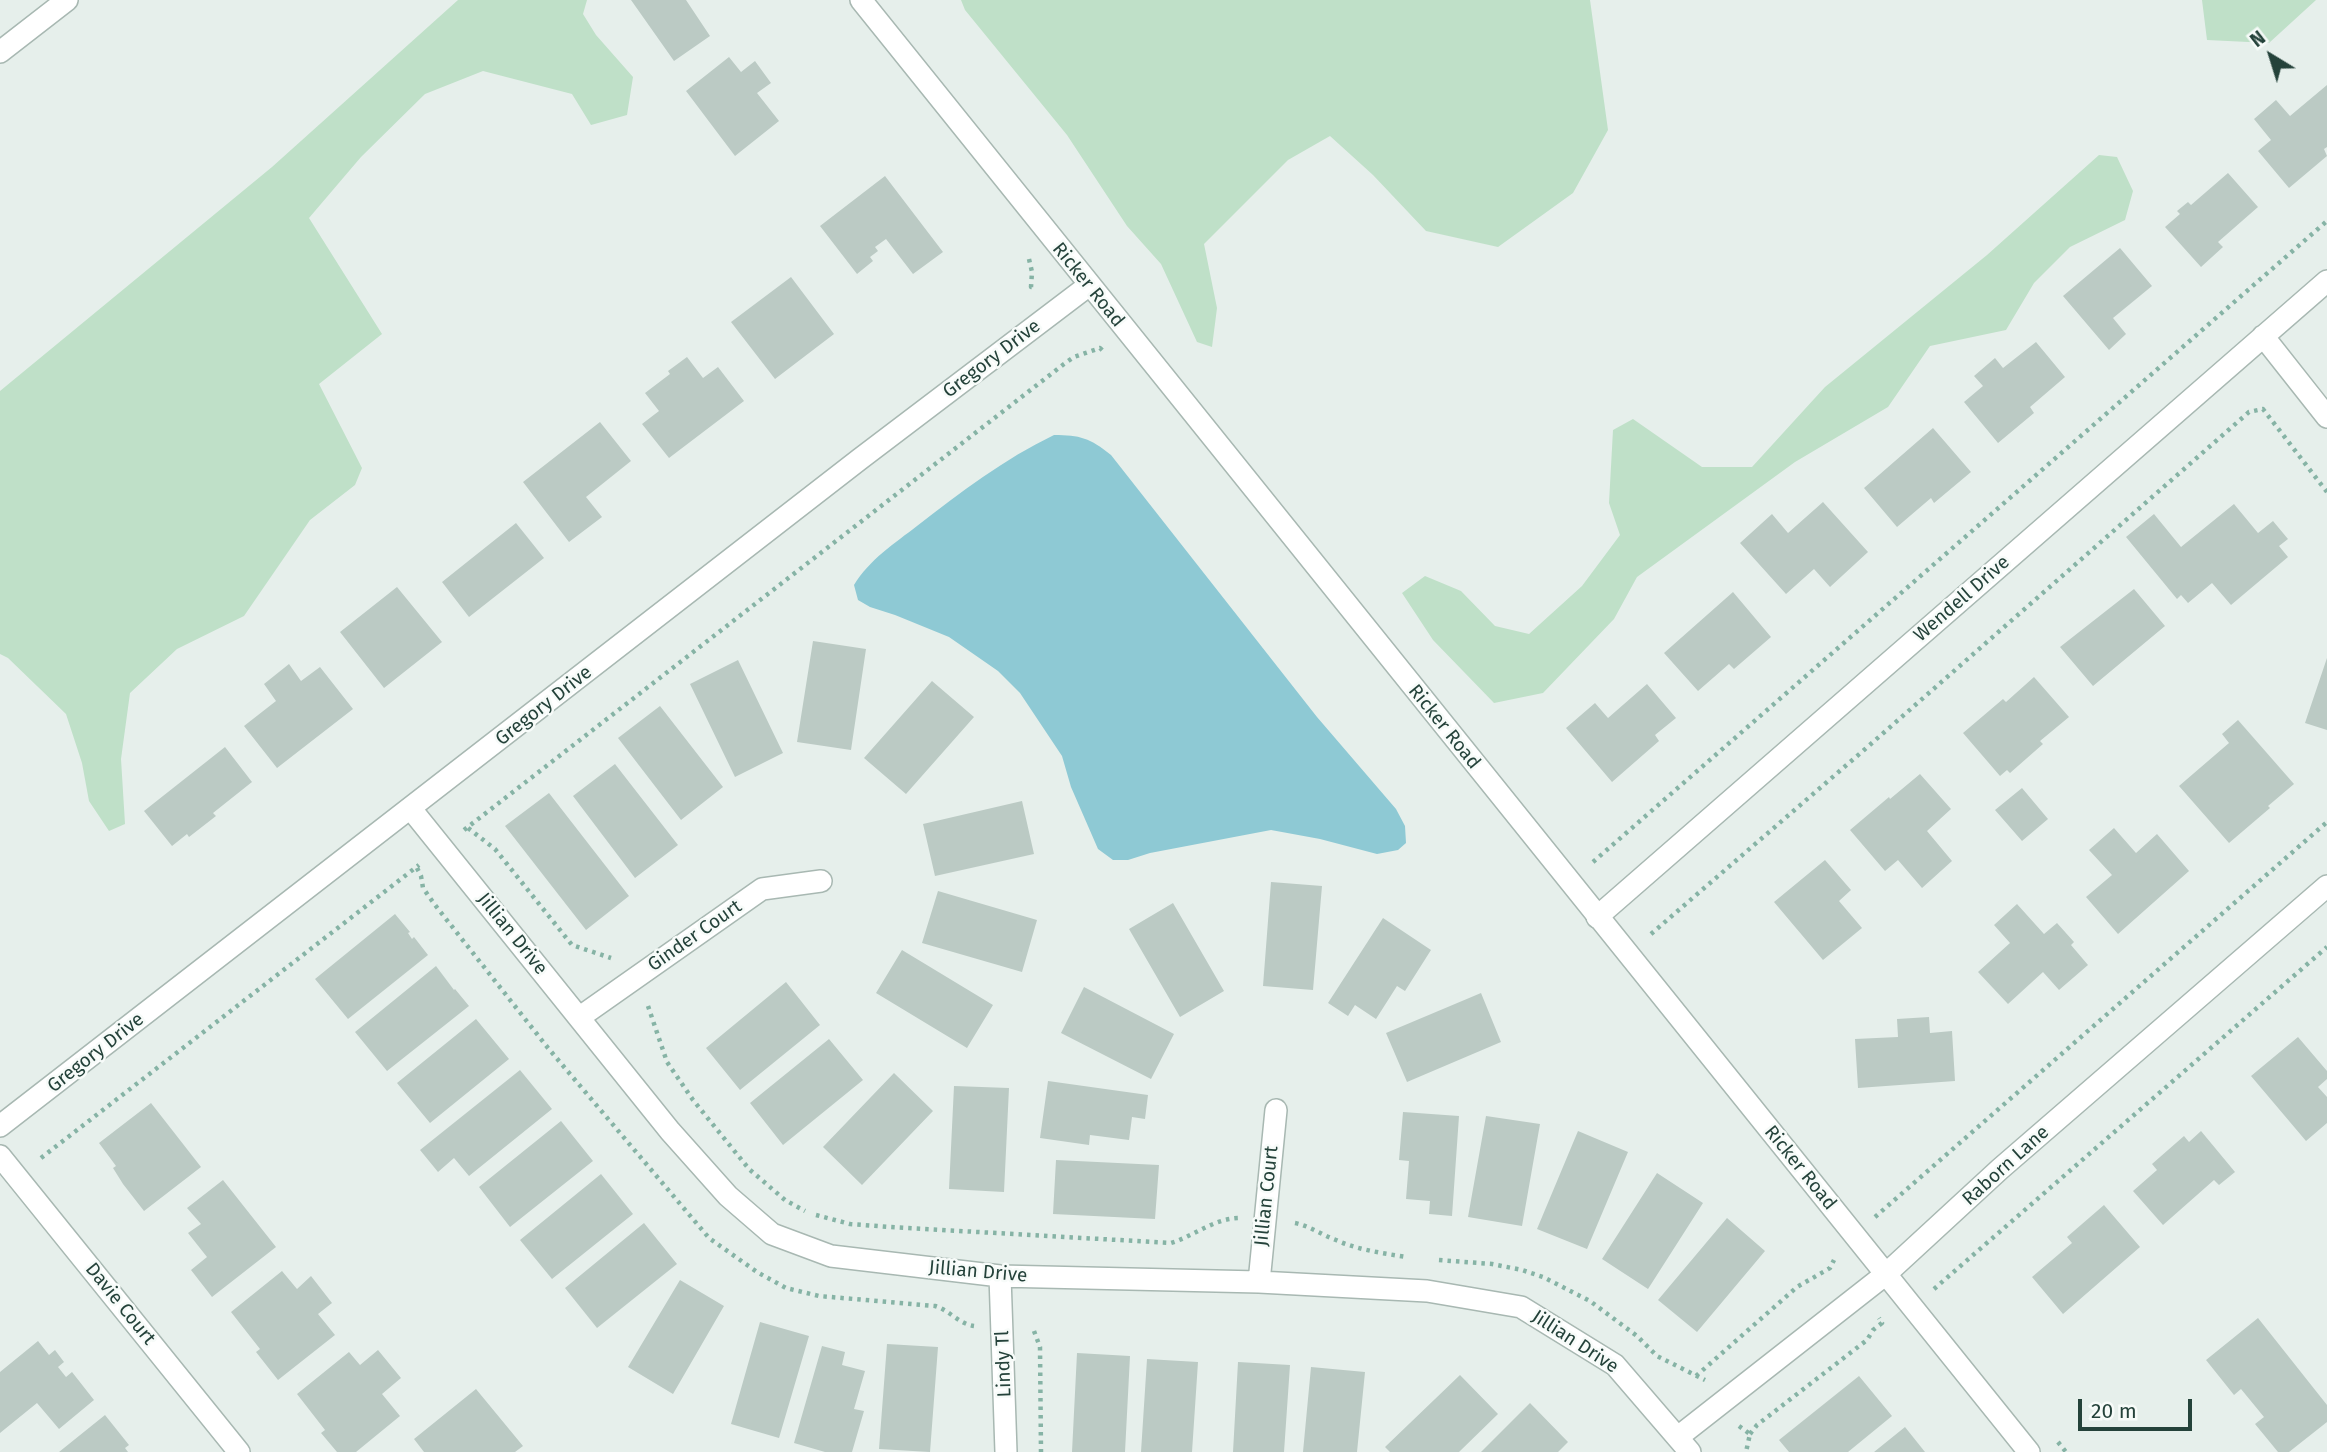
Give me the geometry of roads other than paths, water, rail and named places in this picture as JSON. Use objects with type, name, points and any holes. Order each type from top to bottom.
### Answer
[{"type":"street","points":[[0,52],[67,0]]},
{"type":"street","name":"Ricker Road","points":[[860,0],[2029,1452]]},
{"type":"street","name":"Wendell Drive","points":[[1597,917],[2327,281]]},
{"type":"street","name":"Gregory Drive","points":[[0,1126],[1088,286]]},
{"type":"street","points":[[2263,336],[2327,417]]},
{"type":"street","name":"Jillian Drive","points":[[411,809],[670,1131],[719,1187],[772,1234],[831,1256],[1000,1276],[1259,1282],[1427,1291],[1521,1307],[1615,1364],[1684,1444]]},
{"type":"street","name":"Ginder Court","points":[[580,1017],[762,889],[821,881]]},
{"type":"street","name":"Raborn Lane","points":[[1684,1444],[1722,1402],[1886,1274],[2000,1169],[2327,886]]},
{"type":"street","name":"Jillian Court","points":[[1259,1282],[1276,1110]]},
{"type":"street","name":"Davie Court","points":[[0,1156],[239,1452]]},
{"type":"street","name":"Lindy Tl","points":[[1000,1276],[1006,1452]]},
{"type":"water","points":[[1054,435],[1084,439],[1111,455],[1317,717],[1396,809],[1405,826],[1406,843],[1398,850],[1377,854],[1271,830],[1150,853],[1128,860],[1113,860],[1098,849],[1071,787],[1062,756],[1020,693],[998,671],[949,637],[858,600],[854,585],[883,552],[983,477]]}]
